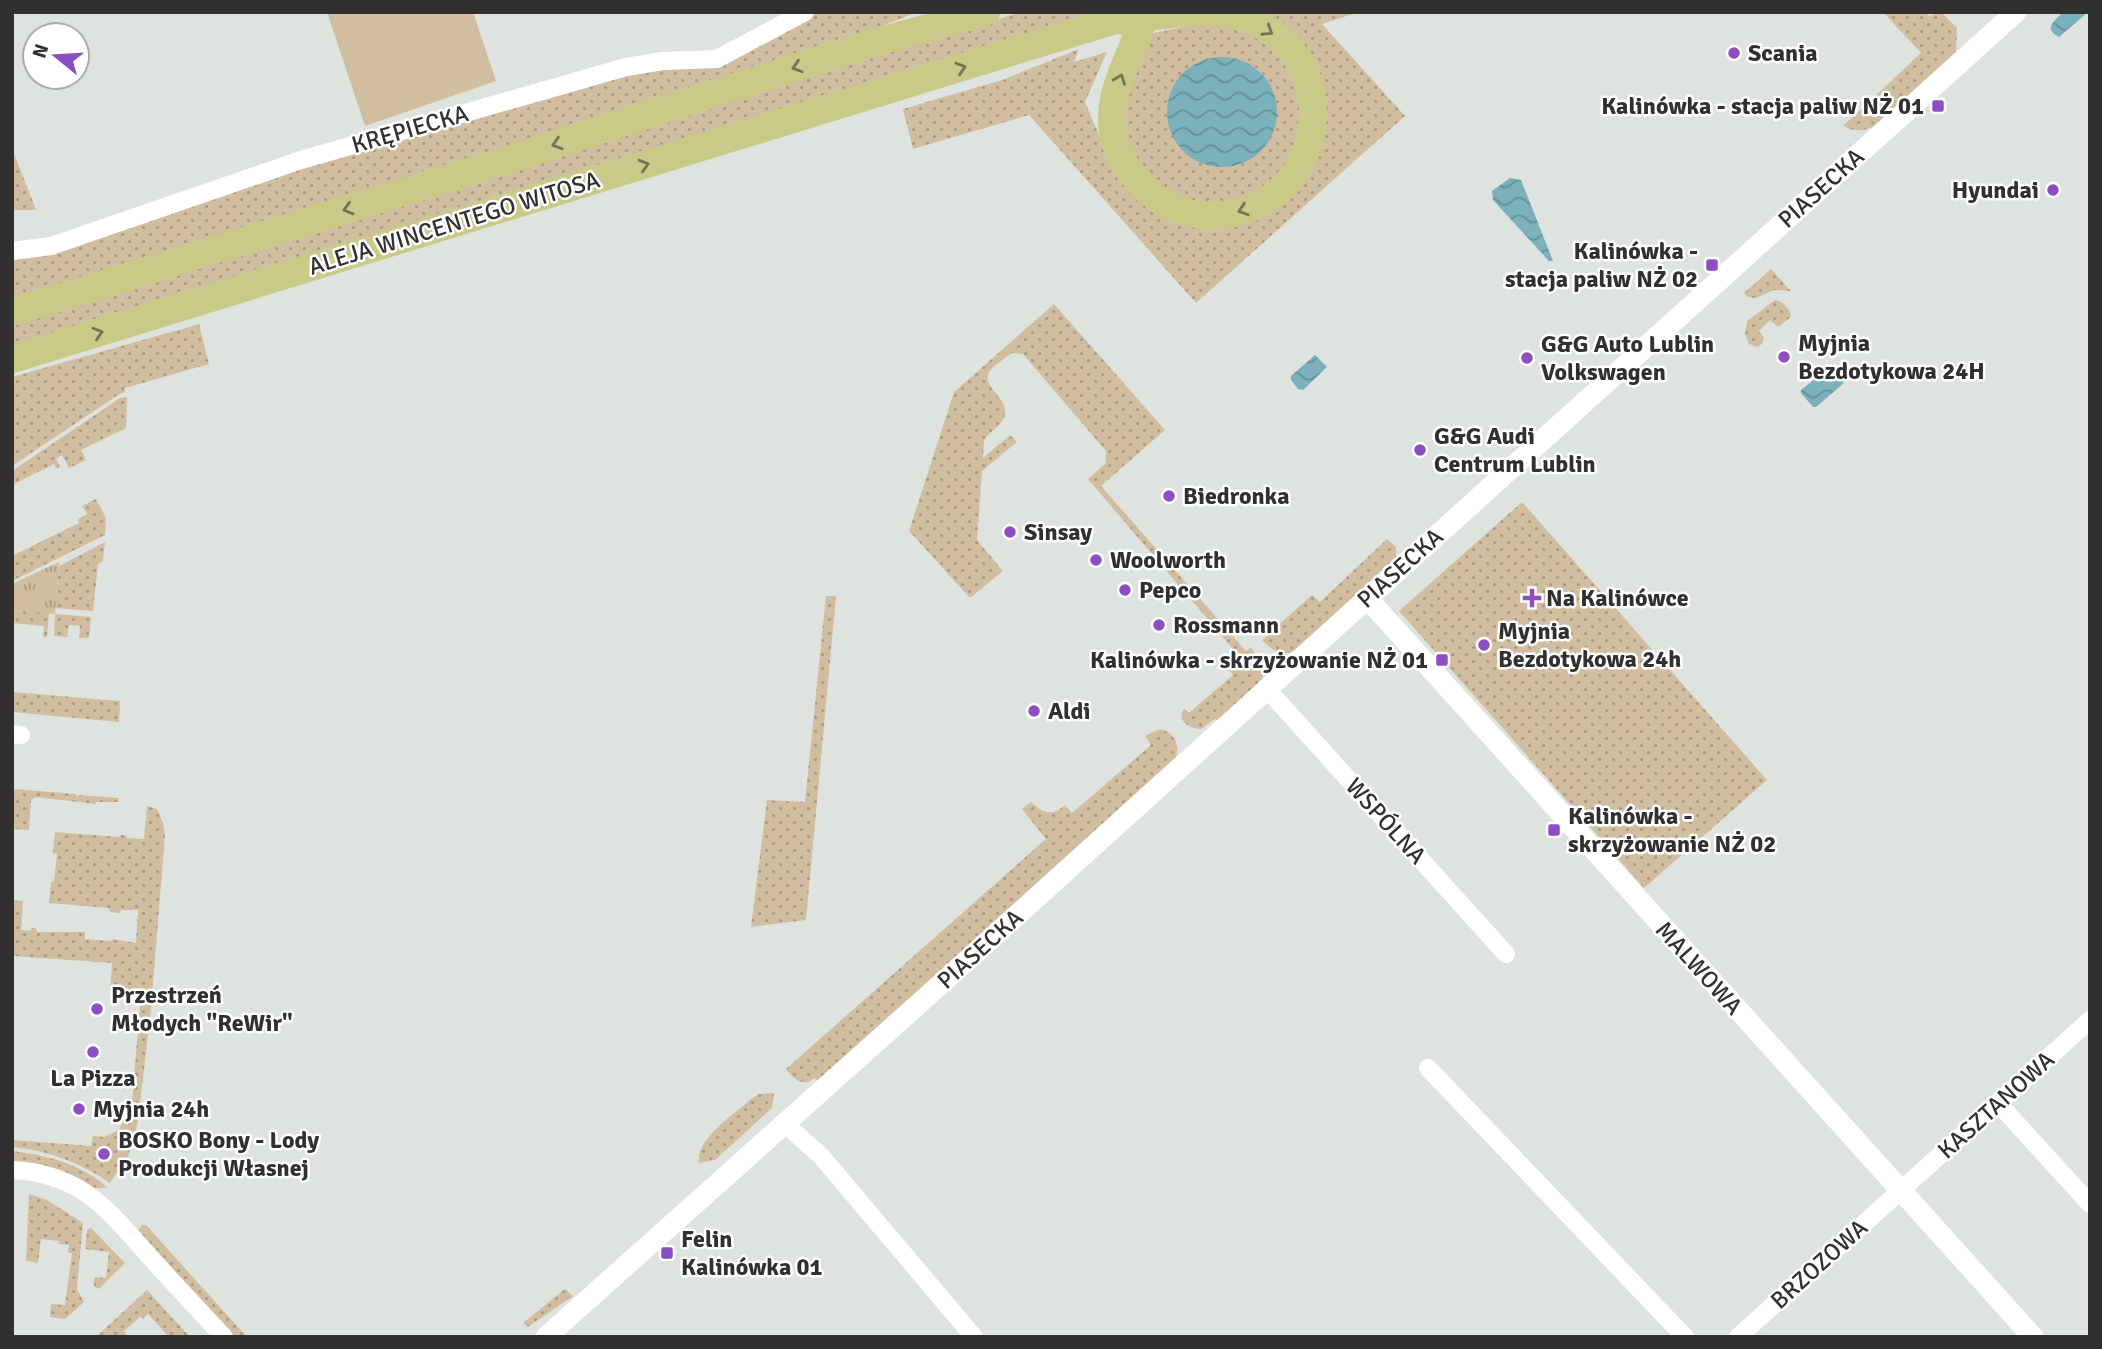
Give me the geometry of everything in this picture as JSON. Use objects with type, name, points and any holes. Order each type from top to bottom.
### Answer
[{"type":"main road","points":[[862,46],[939,12]]},
{"type":"main road","points":[[862,46],[986,12]]},
{"type":"main road","points":[[1107,23],[1143,12]]},
{"type":"main road","points":[[1107,23],[1174,14],[1223,13],[1255,22],[1283,42],[1307,75],[1314,121],[1306,153],[1282,188],[1269,198],[1232,214],[1206,216],[1185,212],[1167,205],[1142,186],[1129,171],[1118,152],[1111,119],[1116,90],[1134,45],[1143,12]]},
{"type":"main road","name":"ALEJA WINCENTEGO WITOSA","points":[[12,359],[1107,23]]},
{"type":"main road","name":"ALEJA WINCENTEGO WITOSA","points":[[12,312],[488,166],[862,46]]},
{"type":"street","name":"PIASECKA","points":[[546,1337],[932,992],[2016,12]]},
{"type":"street","name":"KRĘPIECKA","points":[[12,251],[51,246],[302,160],[626,67],[663,61],[717,58],[800,13]]},
{"type":"street","name":"MALWOWA","points":[[1367,598],[2033,1337]]},
{"type":"street","name":"WSPÓLNA","points":[[1266,688],[1506,954]]},
{"type":"street","name":"KASZTANOWA","points":[[1901,1191],[2090,1020]]},
{"type":"street","points":[[1428,1068],[1685,1337]]},
{"type":"street","points":[[1998,1103],[2090,1205]]},
{"type":"street","points":[[784,1123],[821,1156],[974,1337]]},
{"type":"street","points":[[12,1170],[61,1180],[103,1204],[224,1337]]},
{"type":"street","name":"BRZOZOWA","points":[[1738,1337],[1901,1191]]},
{"type":"green space","points":[[327,12],[473,12],[496,81],[365,126]]},
{"type":"green space","points":[[819,12],[917,12],[880,27],[527,140],[12,300],[12,255],[640,67],[683,63]]},
{"type":"green space","points":[[1021,12],[1105,12],[12,351],[12,319]]},
{"type":"green space","points":[[1256,12],[1359,12],[1322,24],[1405,116],[1196,303],[1029,115],[913,149],[903,109],[1002,80],[1079,49],[1074,62],[1107,52],[1085,102],[1102,142],[1218,229],[1251,222],[1274,210],[1302,183],[1320,148],[1325,109],[1322,89]]},
{"type":"green space","points":[[1883,12],[1925,12],[1930,17],[1941,12],[1957,28],[1956,52],[1873,127],[1850,129],[1843,126],[1921,53]]},
{"type":"green space","points":[[1204,21],[1253,33],[1283,58],[1302,100],[1295,150],[1268,186],[1229,205],[1184,200],[1145,175],[1128,148],[1123,103],[1148,34]]},
{"type":"green space","points":[[12,148],[36,210],[12,210]]},
{"type":"green space","points":[[1771,269],[1791,291],[1774,290],[1756,298],[1747,297],[1744,293]]},
{"type":"green space","points":[[1775,300],[1786,306],[1791,317],[1778,327],[1770,320],[1759,331],[1764,338],[1762,344],[1757,347],[1749,344],[1745,334],[1747,321]]},
{"type":"green space","points":[[1054,304],[1165,430],[1101,486],[1246,651],[1251,648],[1262,666],[1262,679],[1219,722],[1215,719],[1201,729],[1185,723],[1182,717],[1184,709],[1189,713],[1233,675],[1227,667],[1239,656],[1088,479],[1106,463],[1106,451],[1023,354],[1011,353],[992,368],[988,376],[988,382],[1003,403],[1005,415],[1002,422],[984,440],[983,458],[1010,435],[1017,442],[982,471],[977,540],[1003,571],[970,598],[909,531],[954,392]]},
{"type":"green space","points":[[199,324],[209,364],[125,388],[125,392],[12,466],[12,377]]},
{"type":"green space","points":[[127,397],[126,428],[81,450],[86,460],[69,468],[62,455],[56,459],[60,467],[57,469],[54,464],[12,485],[12,471],[120,398]]},
{"type":"green space","points":[[96,499],[106,518],[105,535],[12,581],[12,556],[79,523],[78,519],[87,514],[82,506]]},
{"type":"green space","points":[[1522,502],[1767,780],[1644,888],[1399,611]]},
{"type":"green space","points":[[1387,539],[1396,547],[1396,557],[1297,650],[1278,652],[1262,640],[1312,595],[1320,602]]},
{"type":"green space","points":[[105,542],[103,561],[98,564],[93,611],[55,608],[59,566]]},
{"type":"green space","points":[[59,562],[55,614],[12,610],[12,584]]},
{"type":"green space","points":[[826,596],[836,596],[806,920],[751,927],[767,800],[805,802]]},
{"type":"green space","points":[[12,610],[49,613],[47,637],[43,637],[44,626],[12,623]]},
{"type":"green space","points":[[55,614],[91,617],[89,638],[79,638],[80,626],[69,625],[67,637],[54,636]]},
{"type":"green space","points":[[12,692],[120,701],[119,722],[12,712]]},
{"type":"green space","points":[[1160,729],[1175,739],[1176,757],[818,1081],[815,1078],[803,1082],[792,1076],[786,1069],[1046,839],[1022,809],[1031,802],[1048,812],[1061,809],[1065,805],[1072,813],[1151,745],[1145,736]]},
{"type":"green space","points":[[14,789],[119,798],[118,802],[96,804],[35,797],[31,800],[29,830],[12,829]]},
{"type":"green space","points":[[147,806],[157,809],[165,835],[151,1008],[138,1122],[128,1156],[110,1183],[63,1159],[39,1151],[12,1147],[12,1140],[91,1146],[93,1136],[104,1137],[119,1130],[126,1114],[131,1114],[141,993],[110,990],[112,963],[12,956],[12,900],[23,901],[21,930],[31,931],[36,928],[37,932],[85,932],[85,939],[112,939],[136,943],[138,910],[121,910],[120,913],[110,912],[109,908],[49,903],[57,854],[53,853],[55,832],[119,837],[126,835],[127,838],[144,839]]},
{"type":"green space","points":[[774,1093],[772,1108],[715,1160],[699,1163],[703,1145],[717,1128],[759,1094]]},
{"type":"green space","points":[[12,1151],[62,1162],[86,1172],[107,1187],[98,1188],[75,1183],[12,1161]]},
{"type":"green space","points":[[29,1194],[47,1200],[83,1223],[77,1289],[84,1302],[65,1319],[50,1317],[51,1304],[65,1305],[72,1253],[68,1253],[69,1245],[41,1239],[38,1263],[26,1261]]},
{"type":"green space","points":[[142,1225],[146,1225],[247,1337],[233,1337],[138,1231]]},
{"type":"green space","points":[[91,1228],[125,1263],[99,1289],[94,1286],[94,1277],[106,1278],[109,1252],[85,1249],[87,1230]]},
{"type":"green space","points":[[565,1289],[573,1296],[528,1327],[523,1323]]},
{"type":"green space","points":[[147,1290],[190,1337],[169,1337],[148,1314],[143,1319],[140,1317],[124,1331],[126,1333],[123,1337],[96,1337]]},
{"type":"water","points":[[2063,12],[2088,12],[2059,37],[2051,28]]},
{"type":"water","points":[[1222,57],[1243,61],[1261,73],[1273,91],[1277,112],[1273,133],[1261,151],[1243,163],[1222,167],[1201,163],[1183,151],[1171,133],[1167,112],[1171,91],[1183,73],[1201,61]]},
{"type":"water","points":[[1510,178],[1521,180],[1553,261],[1549,261],[1493,200],[1492,191]]},
{"type":"water","points":[[1315,355],[1327,367],[1303,390],[1298,389],[1291,376]]},
{"type":"water","points":[[1833,367],[1844,383],[1813,407],[1801,390]]},
{"type":"place","name":"Scania","points":[[1734,53]]},
{"type":"place","name":"Kalinówka - stacja paliw NŻ 01","points":[[1938,106]]},
{"type":"place","name":"Hyundai","points":[[2053,190]]},
{"type":"place","name":"Kalinówka - stacja paliw NŻ 02","points":[[1712,265]]},
{"type":"place","name":"Myjnia Bezdotykowa 24H","points":[[1784,357]]},
{"type":"place","name":"G&G Auto Lublin Volkswagen","points":[[1527,358]]},
{"type":"place","name":"G&G Audi Centrum Lublin","points":[[1420,450]]},
{"type":"place","name":"Biedronka","points":[[1169,496]]},
{"type":"place","name":"Sinsay","points":[[1010,532]]},
{"type":"place","name":"Woolworth","points":[[1096,560]]},
{"type":"place","name":"Pepco","points":[[1125,590]]},
{"type":"place","name":"Na Kalinówce","points":[[1532,598]]},
{"type":"place","name":"Rossmann","points":[[1159,625]]},
{"type":"place","name":"Myjnia Bezdotykowa 24h","points":[[1484,645]]},
{"type":"place","name":"Kalinówka - skrzyżowanie NŻ 01","points":[[1442,660]]},
{"type":"place","name":"Aldi","points":[[1034,711]]},
{"type":"place","name":"Kalinówka - skrzyżowanie NŻ 02","points":[[1554,830]]},
{"type":"place","name":"Przestrzeń Młodych \"ReWir\"","points":[[97,1009]]},
{"type":"place","name":"La Pizza","points":[[93,1052]]},
{"type":"place","name":"Myjnia 24h","points":[[79,1109]]},
{"type":"place","name":"BOSKO Bony - Lody Produkcji Własnej","points":[[104,1154]]},
{"type":"place","name":"Felin Kalinówka 01","points":[[667,1253]]}]
